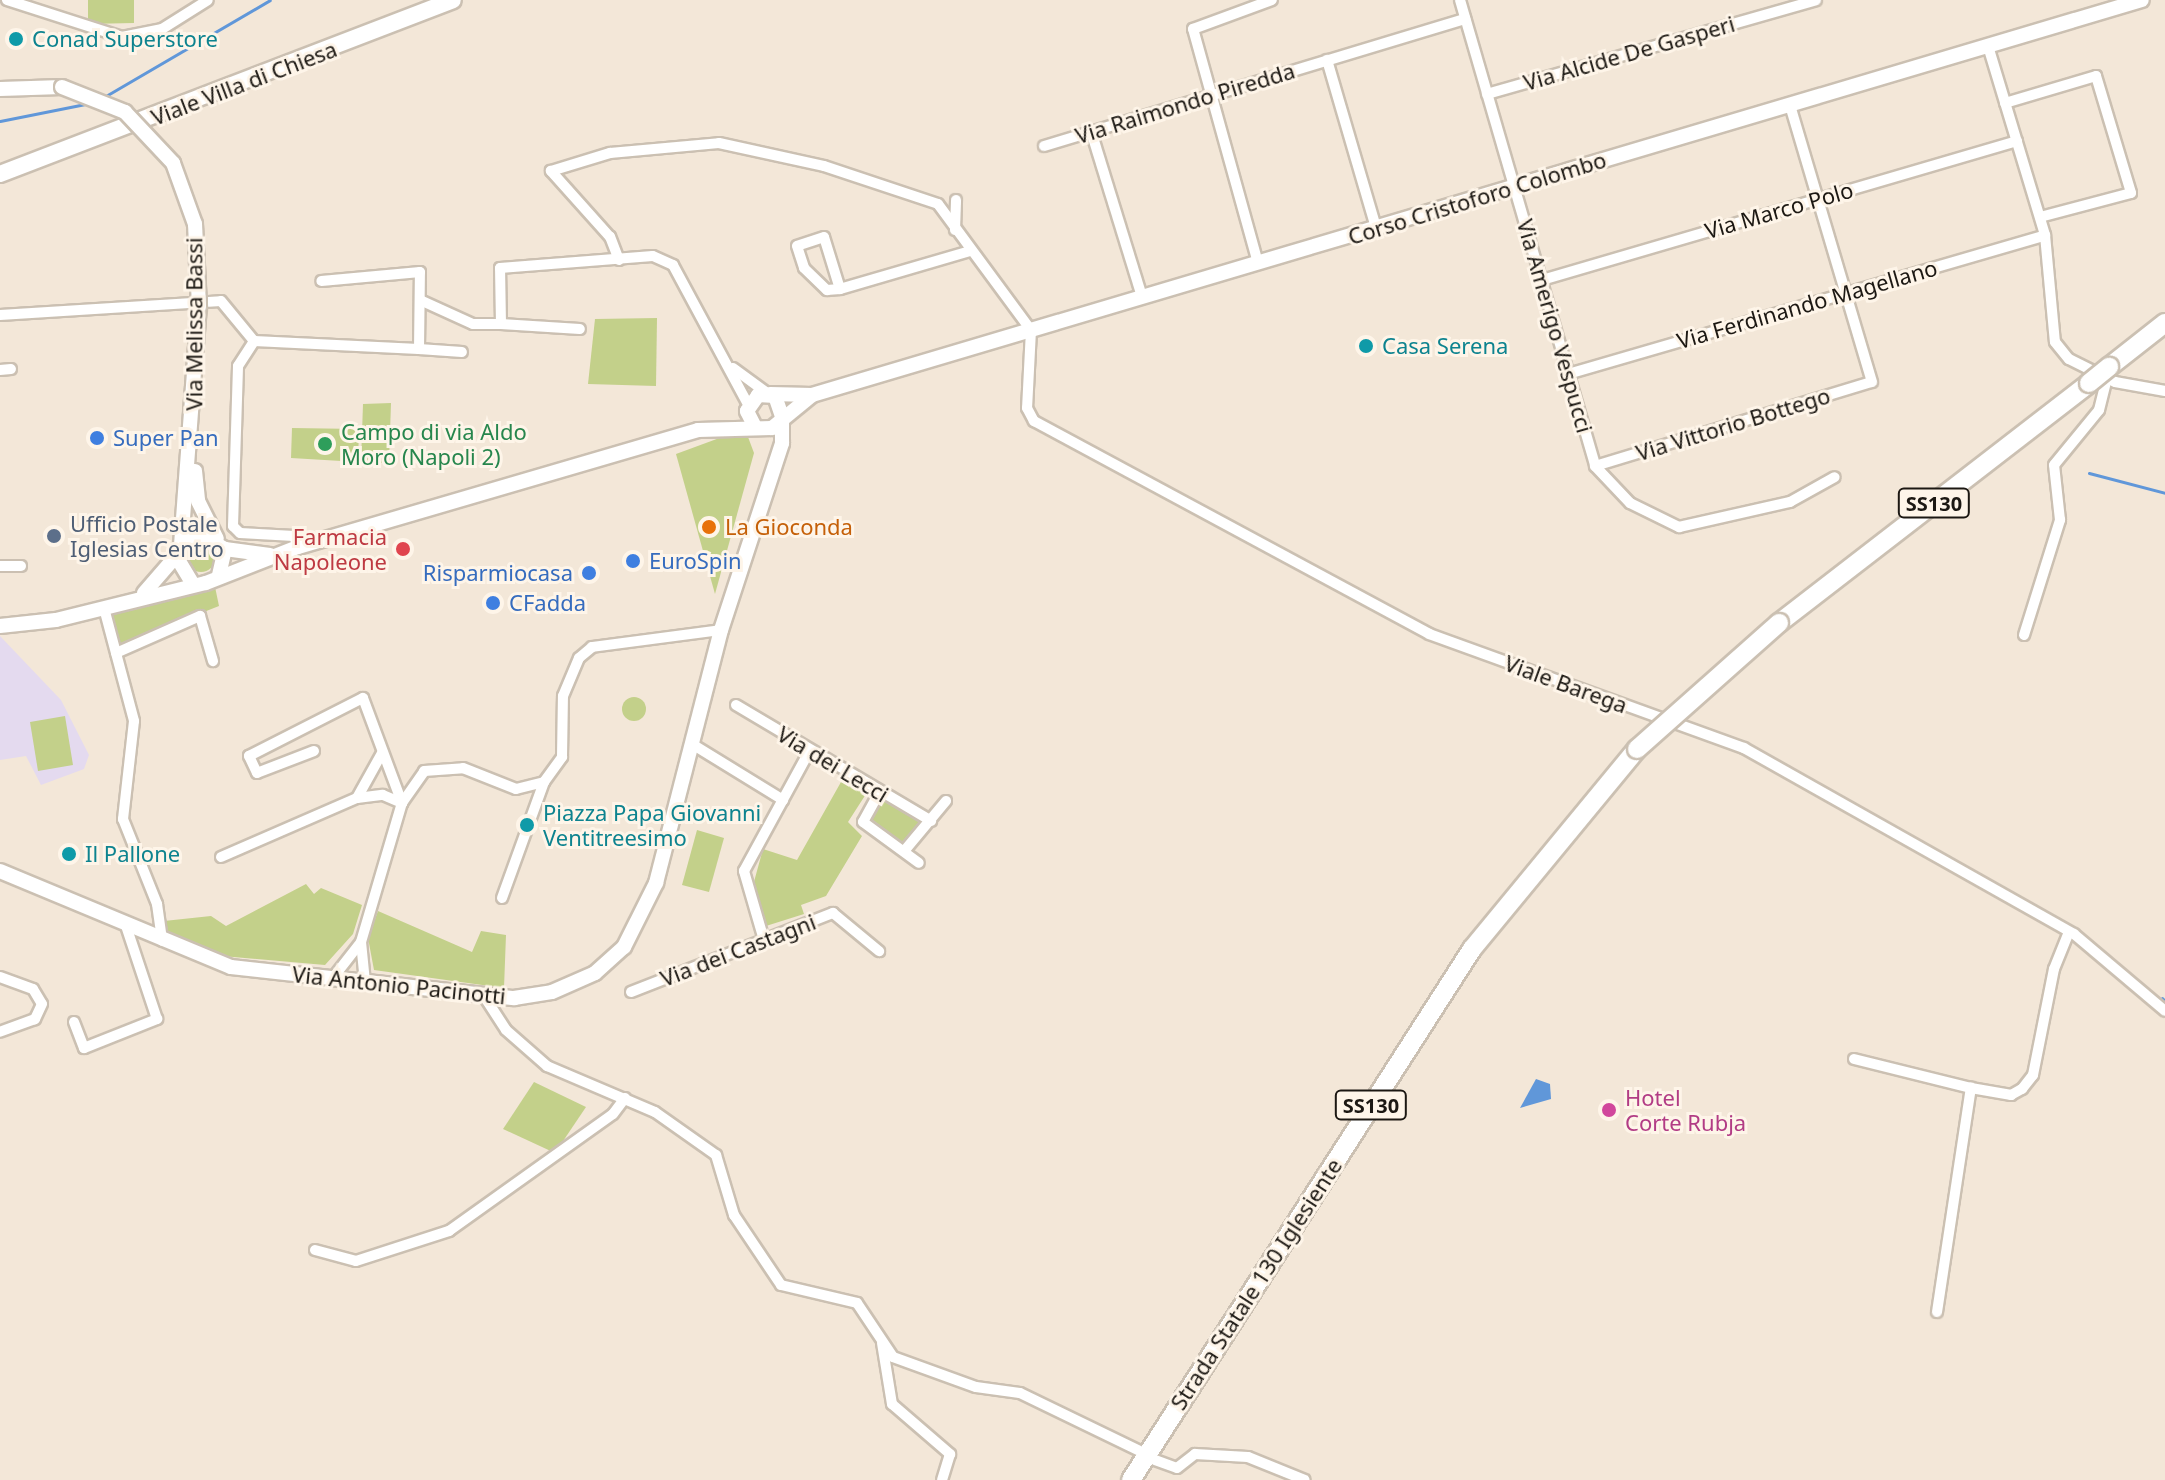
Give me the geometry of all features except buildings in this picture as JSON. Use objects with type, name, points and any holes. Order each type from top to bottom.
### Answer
[{"type":"highway","name":"Strada Statale 130 Iglesiente","points":[[1131,1480],[1472,949],[1637,749],[1779,623],[2102,376],[2165,323]]},
{"type":"main road","name":"Viale Villa di Chiesa","points":[[0,174],[453,0]]},
{"type":"main road","name":"Viale Villa di Chiesa","points":[[0,163],[33,161]]},
{"type":"street","points":[[7,0],[122,37],[162,29],[208,0]]},
{"type":"street","points":[[1258,263],[1193,29],[1272,0]]},
{"type":"street","name":"Via Amerigo Vespucci","points":[[1460,0],[1595,466]]},
{"type":"street","name":"Via Alcide De Gasperi","points":[[1487,94],[1816,0]]},
{"type":"street","name":"Corso Cristoforo Colombo","points":[[0,626],[104,608],[219,575],[305,546],[698,430],[768,394],[812,395],[2142,0]]},
{"type":"street","name":"Via Raimondo Piredda","points":[[1044,146],[1465,19]]},
{"type":"street","points":[[1988,46],[2045,235],[2055,342],[2069,359],[2102,376],[2165,391]]},
{"type":"street","points":[[1327,60],[1376,228]]},
{"type":"street","points":[[2005,103],[2096,76],[2131,193],[2040,217]]},
{"type":"street","name":"Via Melissa Bassi","points":[[0,89],[62,87],[125,112],[173,163],[195,224],[199,307],[192,450],[178,551]]},
{"type":"street","points":[[1790,105],[1845,293]]},
{"type":"street","points":[[1091,131],[1142,297]]},
{"type":"street","name":"Via Marco Polo","points":[[1542,280],[2017,141]]},
{"type":"street","points":[[619,260],[610,237],[551,171],[610,153],[719,143],[830,168],[938,204],[1031,330]]},
{"type":"street","points":[[955,230],[956,200]]},
{"type":"street","name":"Via Ferdinando Magellano","points":[[1568,374],[2045,235]]},
{"type":"street","points":[[840,289],[824,237],[797,246],[816,282],[840,289],[970,251]]},
{"type":"street","points":[[501,324],[500,268],[653,256],[673,265],[732,367],[773,456]]},
{"type":"street","points":[[321,281],[420,272],[419,349]]},
{"type":"street","name":"Via Vittorio Bottego","points":[[1595,466],[1872,382],[1845,293]]},
{"type":"street","points":[[420,300],[473,324],[580,329]]},
{"type":"street","points":[[0,315],[221,301],[254,341],[462,352]]},
{"type":"street","name":"Viale Barega","points":[[1031,330],[1027,408],[1034,421],[1429,634],[1744,748],[2069,932],[2165,1011]]},
{"type":"street","points":[[254,341],[238,366],[229,514],[240,533],[294,536],[305,546]]},
{"type":"street","points":[[732,367],[768,394],[782,417]]},
{"type":"street","points":[[2024,635],[2060,520],[2054,465],[2099,410],[2102,376]]},
{"type":"street","name":"Corso Cristoforo Colombo","points":[[698,430],[758,428],[782,417],[812,395]]},
{"type":"street","name":"Via Antonio Pacinotti","points":[[0,871],[162,941],[231,967],[484,996],[552,992],[595,973],[624,947],[656,883],[721,630],[773,456],[785,430],[782,417]]},
{"type":"street","name":"Via Melissa Bassi","points":[[192,450],[198,501],[221,544]]},
{"type":"street","points":[[1595,466],[1630,503],[1679,527],[1790,502],[1835,477]]},
{"type":"street","name":"Corso Cristoforo Colombo","points":[[178,551],[199,534],[221,544],[279,554]]},
{"type":"street","points":[[219,575],[221,544]]},
{"type":"street","points":[[141,596],[178,551],[191,581]]},
{"type":"street","points":[[0,566],[21,566]]},
{"type":"street","points":[[104,608],[134,721],[123,819],[157,904],[162,941]]},
{"type":"street","points":[[116,653],[200,616],[213,661]]},
{"type":"street","points":[[502,898],[544,782],[562,757],[569,675],[592,647],[721,630]]},
{"type":"street","points":[[314,751],[257,773],[249,756],[363,698],[402,803]]},
{"type":"street","name":"Via dei Lecci","points":[[736,705],[809,752],[931,821]]},
{"type":"street","points":[[692,744],[783,800]]},
{"type":"street","points":[[764,940],[742,879],[809,752]]},
{"type":"street","points":[[357,798],[382,753]]},
{"type":"street","points":[[332,979],[361,942],[402,803],[424,771],[443,765],[516,789],[544,782]]},
{"type":"street","points":[[879,793],[863,822],[919,863]]},
{"type":"street","points":[[221,857],[357,798],[383,795],[402,803]]},
{"type":"street","points":[[905,850],[946,801]]},
{"type":"street","name":"Via dei Castagni","points":[[631,992],[833,913],[879,951]]},
{"type":"street","points":[[74,1022],[84,1048],[157,1019],[126,926]]},
{"type":"street","points":[[1854,1059],[2011,1095],[2033,1075],[2054,969],[2069,932]]},
{"type":"street","points":[[361,942],[365,982]]},
{"type":"street","points":[[0,977],[33,989],[42,1004],[35,1019],[0,1032]]},
{"type":"street","points":[[484,996],[506,1030],[547,1066],[625,1098],[716,1155],[734,1215],[781,1285],[857,1303],[893,1357],[976,1387],[1020,1393],[1142,1452]]},
{"type":"street","points":[[1937,1312],[1971,1088]]},
{"type":"street","points":[[315,1250],[356,1261],[449,1231],[613,1114],[625,1098]]},
{"type":"street","points":[[882,1341],[892,1404],[950,1454],[942,1480]]},
{"type":"street","points":[[1155,1460],[1177,1468],[1195,1454],[1248,1457],[1305,1480]]},
{"type":"shaded area","points":[[0,636],[61,700],[89,755],[84,769],[41,785],[26,756],[0,760]]},
{"type":"green space","points":[[88,0],[134,0],[134,23],[88,24]]},
{"type":"green space","points":[[657,318],[656,386],[588,384],[595,319]]},
{"type":"green space","name":"Campo di via Aldo Moro (Napoli 2)","points":[[391,403],[389,463],[361,462],[363,404]]},
{"type":"green space","name":"Campo di via Aldo Moro (Napoli 2)","points":[[292,428],[359,429],[358,462],[291,458]]},
{"type":"green space","points":[[733,433],[748,437],[754,453],[715,594],[676,454]]},
{"type":"green space","points":[[201,544],[211,548],[215,558],[211,568],[201,572],[191,568],[187,558],[191,548]]},
{"type":"green space","points":[[214,582],[219,606],[118,646],[108,610]]},
{"type":"green space","points":[[634,697],[643,700],[646,709],[643,718],[634,721],[625,718],[622,709],[625,700]]},
{"type":"green space","points":[[65,716],[73,765],[38,771],[30,722]]},
{"type":"green space","points":[[841,782],[866,794],[848,822],[862,836],[826,896],[801,905],[804,914],[766,926],[752,889],[763,849],[797,860]]},
{"type":"green space","points":[[881,797],[921,820],[903,846],[867,820]]},
{"type":"green space","points":[[697,830],[724,838],[709,892],[682,885]]},
{"type":"green space","points":[[306,884],[314,894],[321,888],[362,905],[353,934],[325,965],[211,955],[165,938],[164,921],[211,916],[226,926]]},
{"type":"green space","points":[[378,911],[472,952],[481,931],[506,935],[504,988],[374,970],[368,938]]},
{"type":"green space","points":[[534,1082],[586,1107],[555,1153],[503,1129]]},
{"type":"water","points":[[1536,1079],[1550,1084],[1551,1099],[1520,1108]]},
{"type":"waterway","points":[[104,97],[270,0]]},
{"type":"waterway","points":[[0,121],[90,103]]},
{"type":"waterway","points":[[2089,473],[2165,493]]},
{"type":"waterway","points":[[2162,998],[2165,1001]]},
{"type":"place","name":"Conad Superstore","points":[[16,39]]},
{"type":"place","name":"Casa Serena","points":[[1366,346]]},
{"type":"place","name":"Super Pan","points":[[97,438]]},
{"type":"place","name":"Campo di via Aldo Moro (Napoli 2)","points":[[325,444]]},
{"type":"place","name":"La Gioconda","points":[[709,527]]},
{"type":"place","name":"Ufficio Postale Iglesias Centro","points":[[54,536]]},
{"type":"place","name":"Farmacia Napoleone","points":[[403,549]]},
{"type":"place","name":"EuroSpin","points":[[633,561]]},
{"type":"place","name":"Risparmiocasa","points":[[589,573]]},
{"type":"place","name":"CFadda","points":[[493,603]]},
{"type":"place","name":"Piazza Papa Giovanni Ventitreesimo","points":[[527,825]]},
{"type":"place","name":"Il Pallone","points":[[69,854]]},
{"type":"place","name":"Hotel Corte Rubja","points":[[1609,1110]]}]
